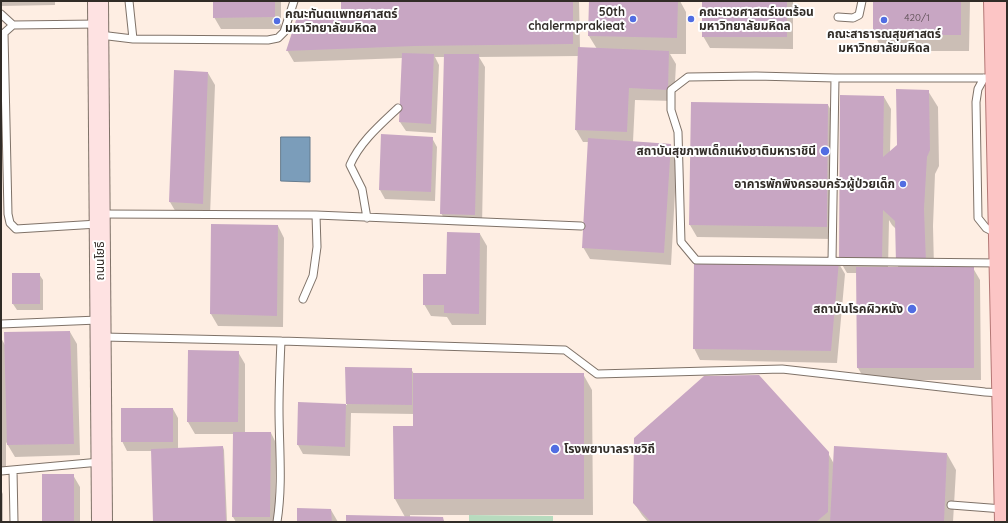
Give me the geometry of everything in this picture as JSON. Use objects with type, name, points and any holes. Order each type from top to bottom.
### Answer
[{"type":"main road","points":[[995,1],[990,78],[1000,234],[1006,515]]},
{"type":"street","name":"ถนนโยธี","points":[[98,1],[102,522]]},
{"type":"lane","points":[[129,1],[133,39]]},
{"type":"lane","points":[[1,14],[12,25],[98,30],[133,39],[268,40],[278,38],[284,32],[294,1]]},
{"type":"lane","points":[[838,17],[853,18],[859,15],[862,1]]},
{"type":"lane","points":[[12,25],[4,33],[8,218],[10,224],[16,229],[100,219],[316,215],[581,226]]},
{"type":"lane","points":[[990,78],[835,78],[756,76],[688,77],[671,90],[671,110],[678,132],[681,242],[696,260],[1000,264]]},
{"type":"lane","points":[[832,262],[835,78]]},
{"type":"lane","points":[[367,218],[362,189],[350,165],[354,156],[369,135],[398,108]]},
{"type":"lane","points":[[302,300],[313,276],[317,247],[316,215]]},
{"type":"lane","points":[[1,221],[8,218]]},
{"type":"lane","points":[[1,324],[101,328],[281,341],[565,350],[597,374],[782,369],[1003,393]]},
{"type":"lane","points":[[277,522],[280,505],[281,462],[279,407],[281,341]]},
{"type":"lane","points":[[1,471],[102,462]]},
{"type":"lane","points":[[13,470],[14,522]]},
{"type":"lane","points":[[951,505],[1006,515]]},
{"type":"green space","points":[[469,515],[553,516],[553,522],[469,522]]},
{"type":"water","points":[[281,137],[310,137],[310,182],[281,181]]},
{"type":"building","points":[[213,1],[275,1],[275,17],[213,18]]},
{"type":"building","points":[[341,1],[573,1],[573,44],[415,46],[286,51],[298,14],[341,10]]},
{"type":"building","name":"50th chalermprakieat","points":[[589,1],[678,1],[677,38],[588,36]]},
{"type":"building","points":[[702,1],[787,1],[787,37],[702,37]]},
{"type":"building","points":[[873,1],[961,1],[961,35],[873,35]]},
{"type":"building","points":[[578,47],[669,51],[668,90],[629,88],[627,132],[575,130]]},
{"type":"building","points":[[402,53],[434,54],[431,124],[399,122]]},
{"type":"building","points":[[444,54],[479,54],[475,215],[440,214]]},
{"type":"building","points":[[174,70],[208,72],[203,204],[169,202]]},
{"type":"building","points":[[896,89],[929,90],[930,150],[927,157],[924,209],[926,262],[896,263],[895,221],[883,210],[882,261],[839,261],[840,95],[884,96],[883,157],[897,145]]},
{"type":"building","points":[[691,102],[828,104],[827,227],[689,225]]},
{"type":"building","points":[[381,134],[433,137],[431,192],[379,190]]},
{"type":"building","points":[[588,138],[671,144],[664,253],[582,248]]},
{"type":"building","points":[[211,224],[278,225],[277,316],[210,314]]},
{"type":"building","points":[[447,232],[480,233],[479,314],[444,313],[444,305],[423,305],[423,274],[446,274]]},
{"type":"building","points":[[694,261],[839,261],[831,351],[693,349]]},
{"type":"building","name":"สถาบันโรคผิวหนัง","points":[[856,267],[974,267],[974,368],[857,368]]},
{"type":"building","points":[[12,273],[40,273],[40,304],[12,304]]},
{"type":"building","points":[[70,331],[74,444],[7,445],[4,332]]},
{"type":"building","points":[[188,350],[239,351],[238,422],[187,422]]},
{"type":"building","points":[[345,367],[412,368],[412,405],[346,404]]},
{"type":"building","points":[[413,373],[584,373],[584,499],[394,499],[393,426],[413,426]]},
{"type":"building","points":[[759,375],[829,452],[828,512],[816,522],[651,522],[633,503],[634,438],[704,376]]},
{"type":"building","points":[[298,402],[346,404],[345,447],[297,445]]},
{"type":"building","points":[[121,408],[173,408],[173,442],[121,442]]},
{"type":"building","points":[[233,432],[271,432],[270,517],[232,517]]},
{"type":"building","points":[[223,446],[226,522],[153,522],[151,449]]},
{"type":"building","points":[[834,446],[947,453],[944,522],[830,522]]},
{"type":"building","points":[[42,474],[74,474],[74,522],[42,522]]},
{"type":"building","points":[[297,508],[331,509],[332,522],[297,522]]},
{"type":"building","points":[[346,515],[443,517],[444,522],[346,522]]},
{"type":"place","name":"50th chalermprakieat","points":[[633,19]]},
{"type":"place","name":"คณะเวชศาสตร์เขตร้อน มหาวิทยาลัยมหิดล","points":[[691,19]]},
{"type":"place","name":"คณะสาธารณสุขศาสตร์ มหาวิทยาลัยมหิดล","points":[[884,20]]},
{"type":"place","name":"คณะทันตแพทยศาสตร์ มหาวิทยาลัยมหิดล","points":[[277,21]]},
{"type":"place","name":"สถาบันสุขภาพเด็กแห่งชาติมหาราชินี","points":[[825,151]]},
{"type":"place","name":"อาคารพักพิงครอบครัวผู้ป่วยเด็ก","points":[[903,184]]},
{"type":"place","name":"สถาบันโรคผิวหนัง","points":[[912,309]]},
{"type":"place","name":"โรงพยาบาลราชวิถี","points":[[555,449]]}]
